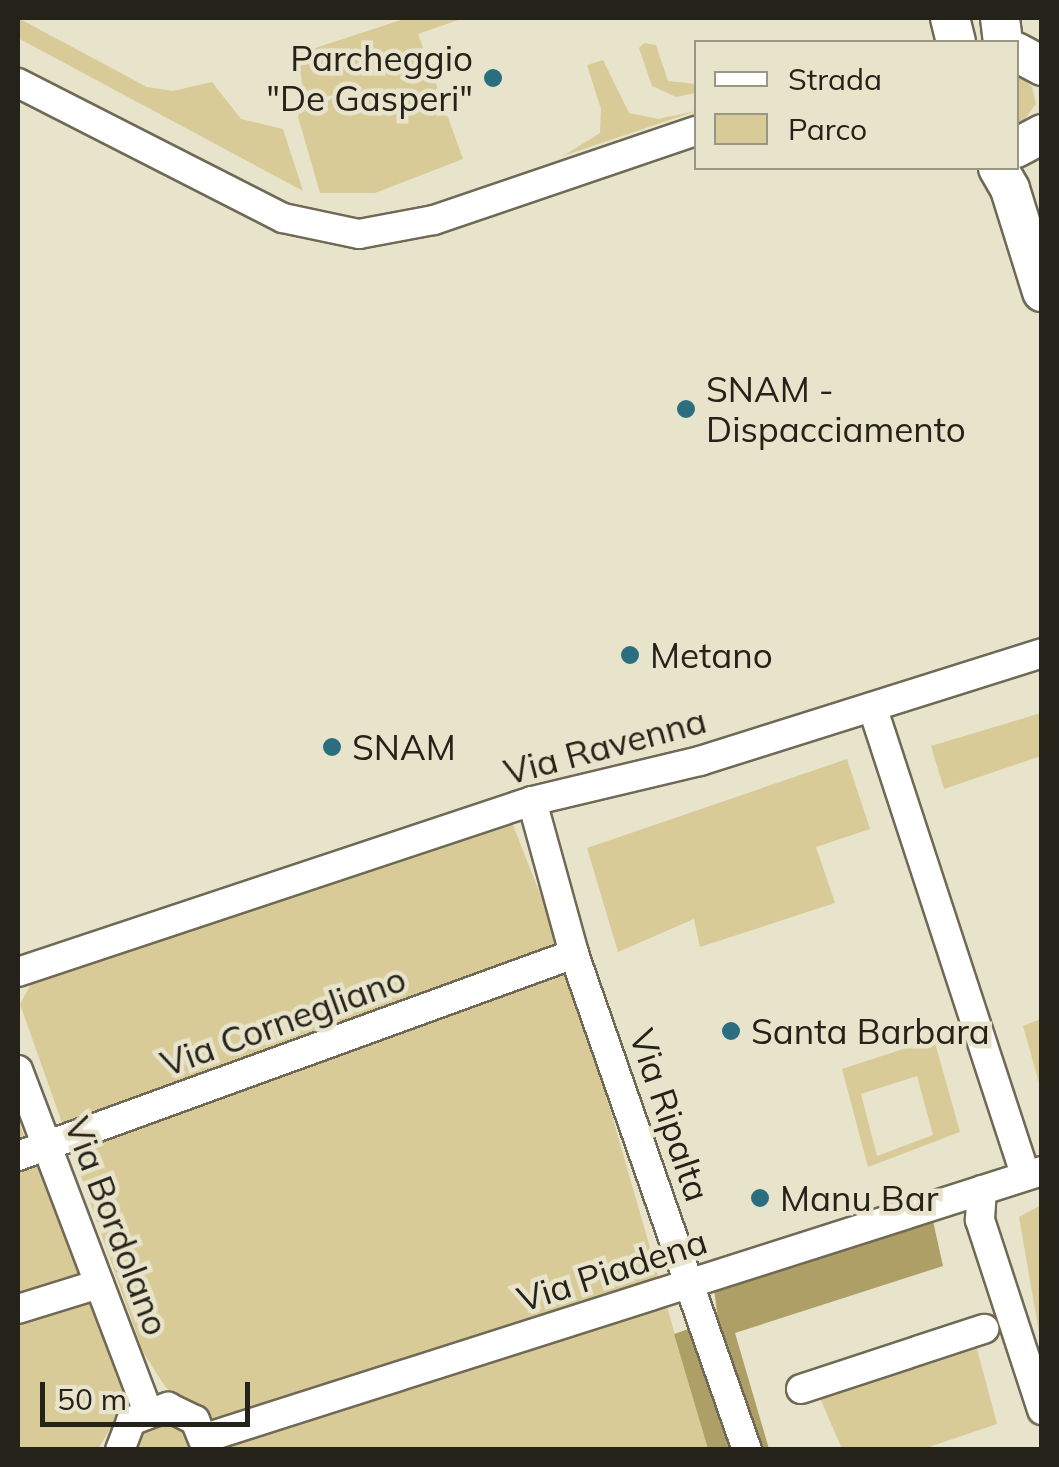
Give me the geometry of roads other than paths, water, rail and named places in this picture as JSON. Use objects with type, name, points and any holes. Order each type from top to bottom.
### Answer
[{"type":"street","points":[[1000,18],[1015,40]]},
{"type":"street","points":[[18,83],[283,218],[359,234],[434,220],[694,132]]},
{"type":"street","points":[[999,170],[1010,189],[1042,292]]},
{"type":"street","name":"Via Ravenna","points":[[18,972],[532,802],[873,709],[1042,653]]},
{"type":"street","points":[[873,709],[1034,1174]]},
{"type":"street","name":"Via Ripalta","points":[[532,802],[574,954],[747,1450]]},
{"type":"street","name":"Via Cornegliano","points":[[18,1156],[574,954]]},
{"type":"street","name":"Via Bordolano","points":[[18,1070],[148,1410]]},
{"type":"street","name":"Via Piadena","points":[[206,1444],[1034,1174]]},
{"type":"street","points":[[982,1190],[980,1220],[1042,1410]]},
{"type":"street","points":[[18,1310],[99,1284]]},
{"type":"street","points":[[801,1389],[984,1328]]},
{"type":"street","points":[[120,1450],[131,1421],[148,1410],[183,1411],[206,1444]]},
{"type":"place","name":"Parcheggio \"De Gasperi\"","points":[[493,78]]},
{"type":"place","name":"SNAM - Dispacciamento","points":[[686,409]]},
{"type":"place","name":"Metano","points":[[630,655]]},
{"type":"place","name":"SNAM","points":[[332,747]]},
{"type":"place","name":"Santa Barbara","points":[[731,1031]]},
{"type":"place","name":"Manu Bar","points":[[760,1198]]}]
